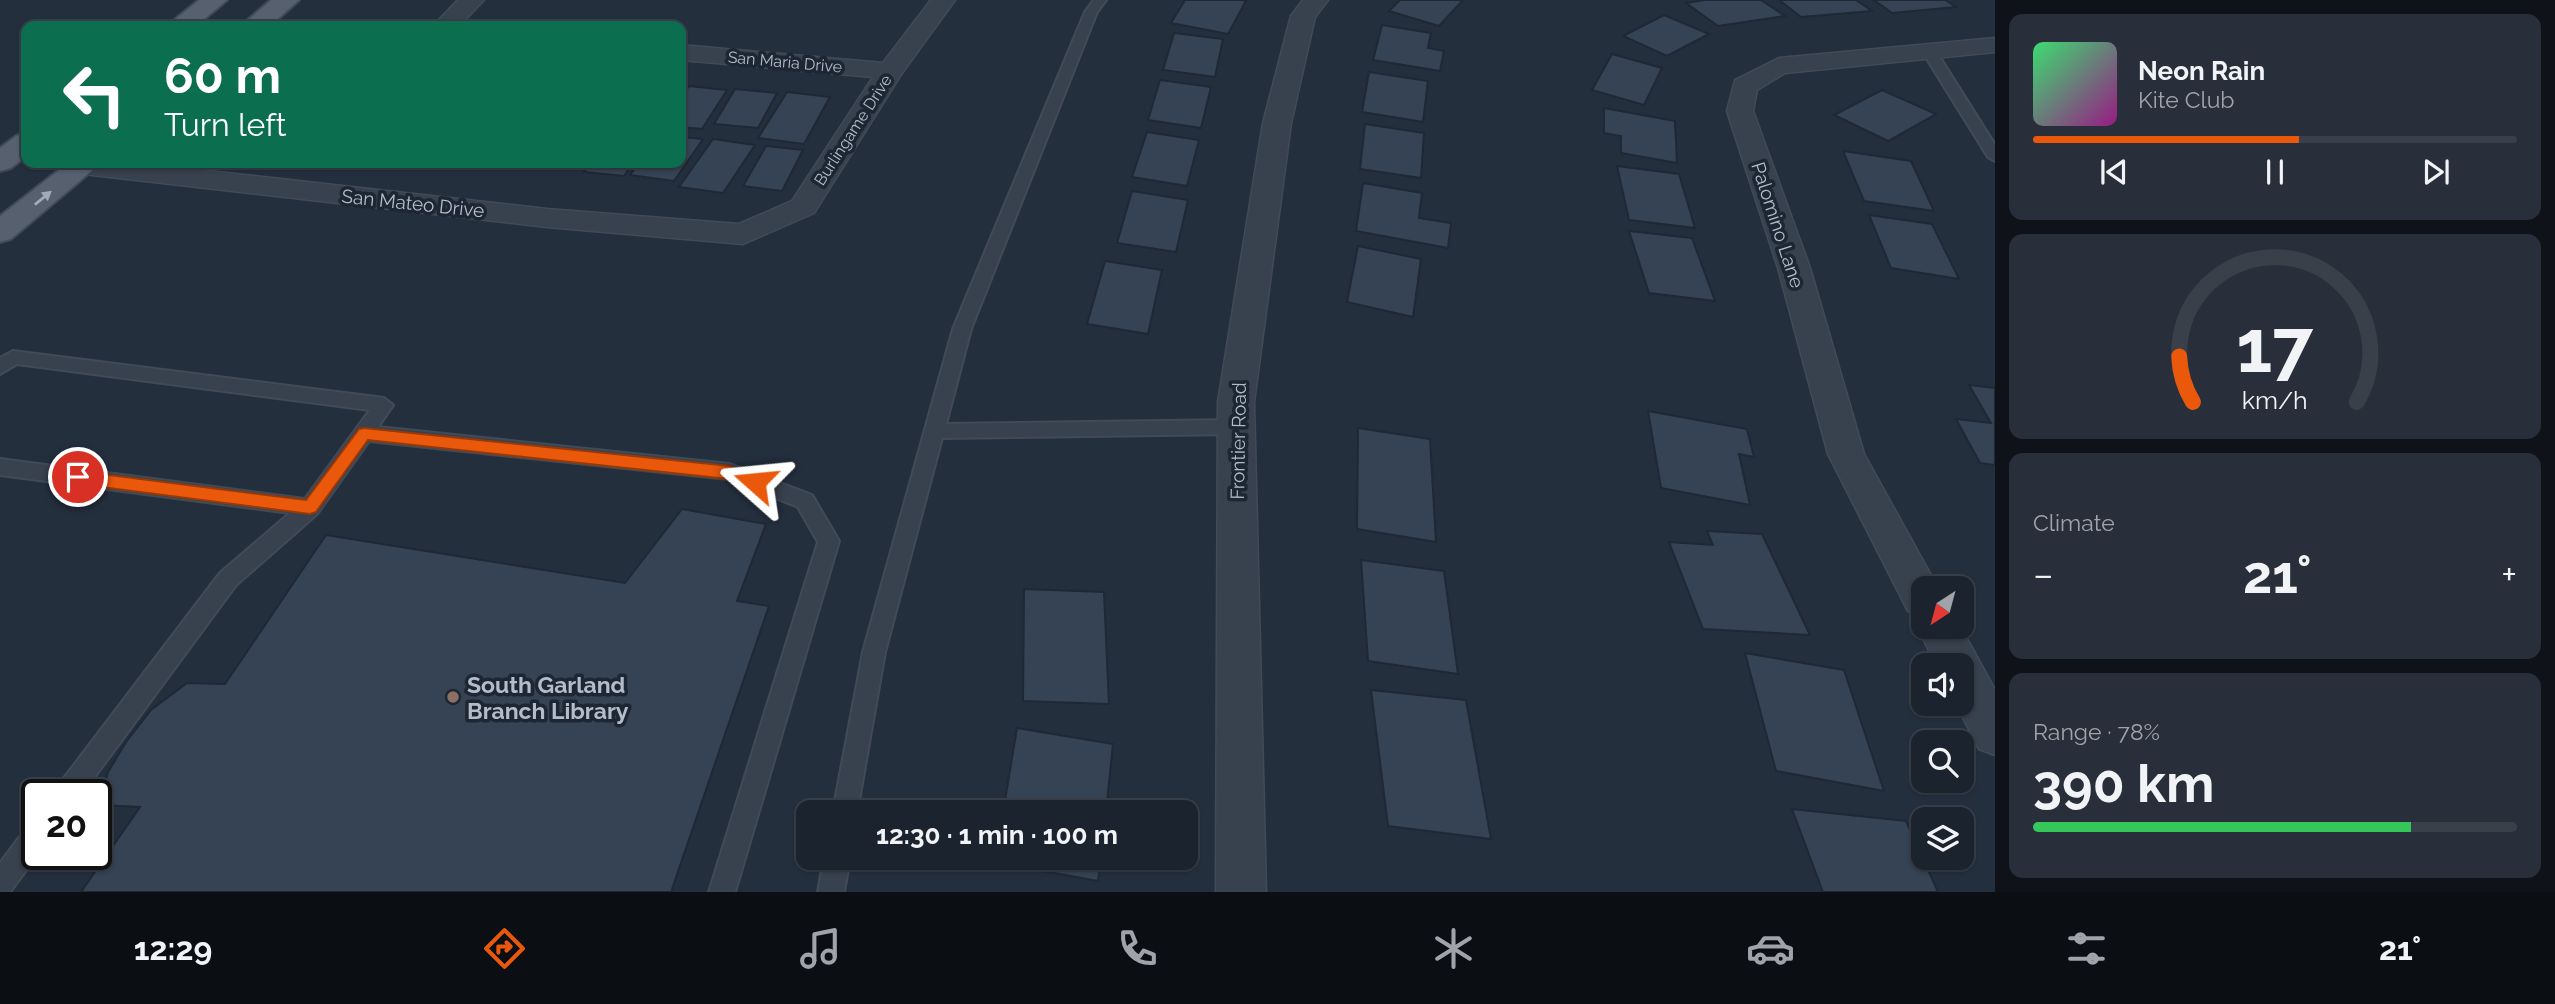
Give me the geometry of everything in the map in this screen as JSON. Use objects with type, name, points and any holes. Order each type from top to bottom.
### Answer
[{"type":"main road","points":[[187,21],[215,0]]},
{"type":"main road","points":[[260,21],[287,0]]},
{"type":"main road","points":[[0,162],[21,146]]},
{"type":"main road","points":[[0,232],[79,168]]},
{"type":"street","points":[[450,21],[472,0]]},
{"type":"street","name":"Burlingame Drive","points":[[743,234],[803,207],[890,71],[943,0]]},
{"type":"street","name":"Frontier Road","points":[[1241,892],[1236,402],[1277,123],[1303,16],[1315,0]]},
{"type":"street","name":"Palomino Lane","points":[[1911,576],[1846,454],[1794,268],[1740,111],[1744,86],[1779,66],[1995,45]]},
{"type":"street","name":"San Maria Drive","points":[[686,52],[890,71]]},
{"type":"street","name":"San Mateo Drive","points":[[115,168],[286,190],[547,218],[743,234]]},
{"type":"street","points":[[286,190],[308,168]]},
{"type":"street","points":[[1974,694],[1995,734]]},
{"type":"lane","points":[[847,800],[874,652],[962,329],[1047,115],[1091,12],[1100,0]]},
{"type":"lane","points":[[1929,51],[1995,156]]},
{"type":"lane","points":[[0,368],[13,357],[384,405],[310,508],[228,579],[78,779]]},
{"type":"lane","points":[[934,430],[1236,427]]},
{"type":"lane","points":[[364,433],[730,472],[806,501],[829,541],[723,892]]},
{"type":"lane","points":[[0,467],[310,508]]},
{"type":"lane","points":[[0,884],[21,856]]},
{"type":"lane","points":[[831,892],[835,870]]},
{"type":"building","points":[[1185,0],[1246,1],[1228,34],[1171,23]]},
{"type":"building","points":[[1400,0],[1463,0],[1439,26],[1389,11]]},
{"type":"building","points":[[1705,0],[1761,0],[1785,16],[1718,26],[1686,3]]},
{"type":"building","points":[[1779,0],[1856,0],[1872,11],[1801,17]]},
{"type":"building","points":[[1874,0],[1945,0],[1956,7],[1892,13]]},
{"type":"building","points":[[1664,15],[1709,34],[1667,56],[1623,36]]},
{"type":"building","points":[[1382,25],[1431,33],[1428,48],[1444,51],[1440,71],[1373,60]]},
{"type":"building","points":[[1174,33],[1223,39],[1215,77],[1163,70]]},
{"type":"building","points":[[1612,54],[1662,68],[1644,105],[1592,90]]},
{"type":"building","points":[[1369,72],[1428,81],[1423,122],[1362,112]]},
{"type":"building","points":[[1160,80],[1211,87],[1201,128],[1148,120]]},
{"type":"building","points":[[689,86],[727,90],[702,129],[686,127],[686,90]]},
{"type":"building","points":[[735,89],[777,93],[758,128],[714,124]]},
{"type":"building","points":[[1882,90],[1936,114],[1888,141],[1834,115]]},
{"type":"building","points":[[787,92],[830,97],[804,144],[758,138]]},
{"type":"building","points":[[1604,108],[1675,121],[1677,163],[1621,153],[1621,136],[1604,133]]},
{"type":"building","points":[[1365,124],[1424,133],[1421,178],[1360,169]]},
{"type":"building","points":[[1147,132],[1199,140],[1187,186],[1132,177]]},
{"type":"building","points":[[686,137],[703,139],[686,164]]},
{"type":"building","points":[[713,139],[755,145],[723,193],[679,187]]},
{"type":"building","points":[[766,146],[803,150],[782,191],[743,186]]},
{"type":"building","points":[[1843,151],[1911,161],[1934,211],[1864,201]]},
{"type":"building","points":[[1617,166],[1679,174],[1695,228],[1629,220]]},
{"type":"building","points":[[587,168],[630,168],[624,176],[584,172]]},
{"type":"building","points":[[635,168],[683,168],[674,181],[630,175]]},
{"type":"building","points":[[1363,183],[1422,193],[1419,218],[1451,223],[1448,248],[1356,231]]},
{"type":"building","points":[[1132,191],[1188,200],[1176,252],[1117,243]]},
{"type":"building","points":[[1869,215],[1932,224],[1959,279],[1891,268]]},
{"type":"building","points":[[1629,231],[1692,238],[1715,301],[1649,293]]},
{"type":"building","points":[[1358,246],[1421,259],[1413,317],[1347,302]]},
{"type":"building","points":[[1105,261],[1162,270],[1148,334],[1087,324]]},
{"type":"building","points":[[1969,385],[1995,388],[1995,465],[1980,463],[1956,419],[1991,423]]},
{"type":"building","points":[[1648,411],[1747,429],[1754,457],[1739,454],[1750,505],[1661,488]]},
{"type":"building","points":[[1358,428],[1430,439],[1436,542],[1357,529]]},
{"type":"building","name":"South Garland Branch Library","points":[[682,509],[766,524],[737,601],[769,606],[671,892],[81,892],[96,870],[112,870],[112,847],[140,807],[112,806],[112,779],[106,779],[126,742],[151,710],[187,683],[225,684],[326,535],[625,583]]},
{"type":"building","points":[[1707,531],[1762,534],[1810,635],[1703,629],[1669,542],[1713,545]]},
{"type":"building","points":[[1361,560],[1444,571],[1458,674],[1368,661]]},
{"type":"building","points":[[1024,589],[1104,592],[1109,704],[1023,701]]},
{"type":"building","points":[[1745,653],[1844,670],[1884,791],[1776,771]]},
{"type":"building","points":[[1371,690],[1466,700],[1491,839],[1388,826]]},
{"type":"building","points":[[1017,728],[1113,744],[1107,800],[1005,800]]},
{"type":"building","points":[[1792,809],[1906,821],[1911,832],[1911,870],[1928,870],[1938,892],[1823,892]]},
{"type":"building","points":[[1038,870],[1099,870],[1098,881]]},
{"type":"place","name":"South Garland Branch Library","points":[[453,697]]},
{"type":"route","points":[[78,477],[310,508],[364,433],[730,472],[755,482]]}]
